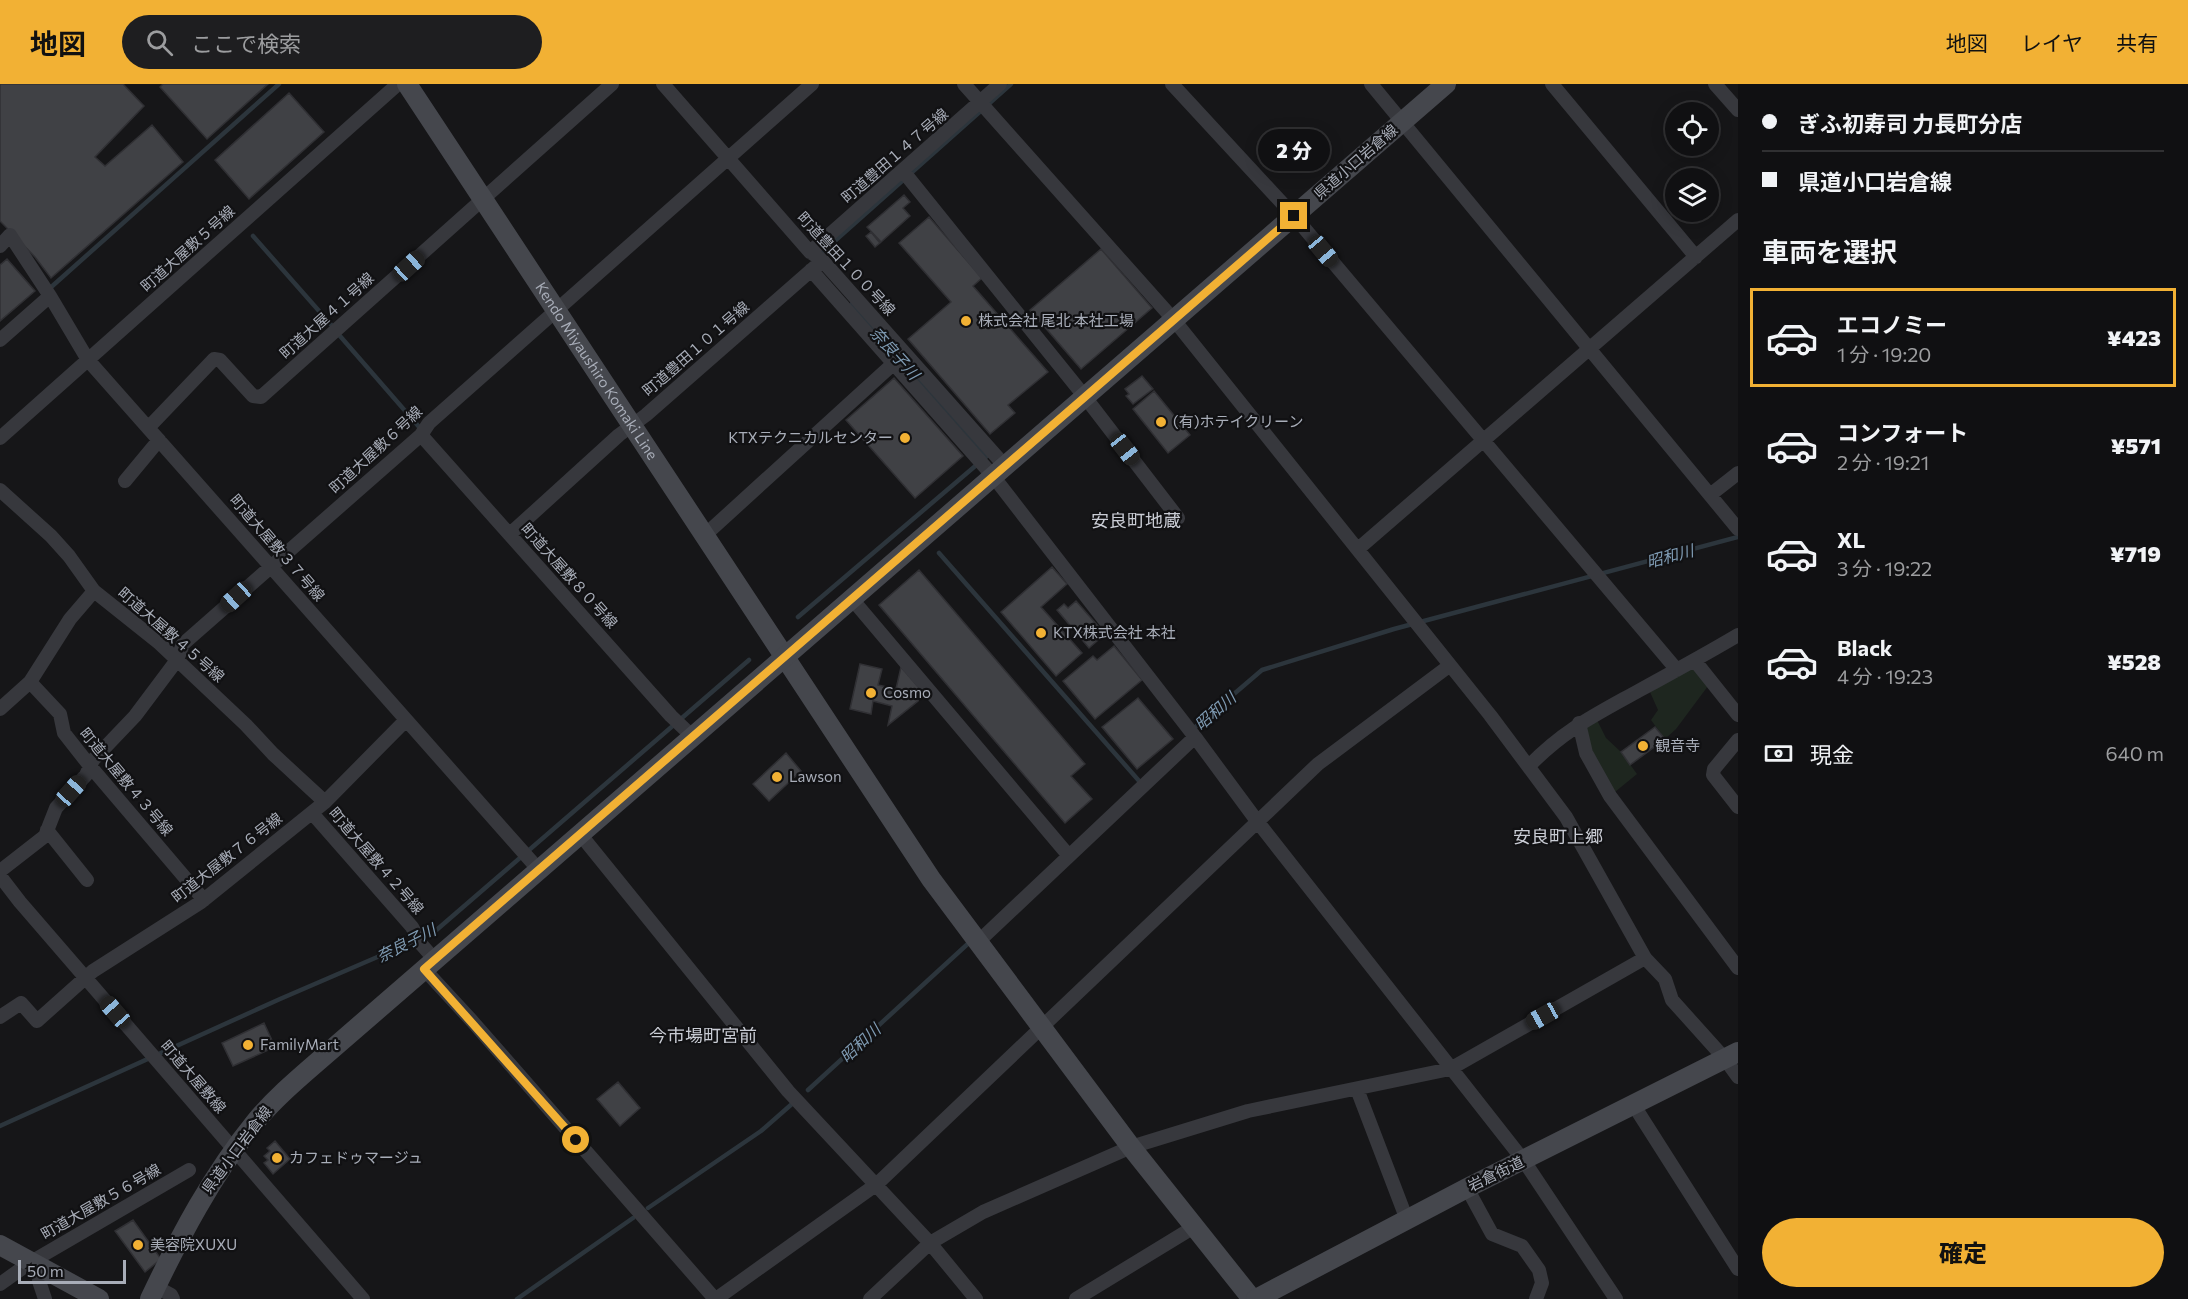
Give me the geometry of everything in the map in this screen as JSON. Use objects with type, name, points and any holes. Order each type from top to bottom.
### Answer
[{"type":"main road","name":"Kendo Miyaushiro Komaki Line","points":[[407,84],[791,663],[931,879],[1131,1147],[1254,1299]]},
{"type":"main road","name":"県道小口岩倉線","points":[[153,1293],[190,1217],[234,1150],[279,1096],[693,737],[791,663],[852,599],[1446,84]]},
{"type":"main road","name":"岩倉街道","points":[[1254,1299],[1467,1188],[1732,1055]]},
{"type":"main road","points":[[0,1245],[99,1299]]},
{"type":"street","name":"町道大屋敷５号線","points":[[0,438],[398,84]]},
{"type":"street","name":"町道大屋４１号線","points":[[148,428],[214,359],[220,360],[252,396],[261,396],[612,84]]},
{"type":"street","name":"町道豊田１００号線","points":[[663,84],[816,256],[999,471]]},
{"type":"street","name":"町道大屋敷６号線","points":[[0,871],[45,836],[56,808],[86,775],[93,760],[135,716],[177,660],[183,644],[421,435],[429,423],[812,84]]},
{"type":"street","points":[[964,84],[1174,320],[1529,765],[1566,818],[1646,958],[1665,979],[1672,1000],[1732,1055],[1738,1077]]},
{"type":"street","name":"町道豊田１４７号線","points":[[816,256],[903,171],[983,106],[1000,84]]},
{"type":"street","points":[[1172,84],[1294,216],[1677,670]]},
{"type":"street","points":[[1371,84],[1737,528]]},
{"type":"street","points":[[1552,84],[1696,257]]},
{"type":"street","points":[[1715,84],[1738,111]]},
{"type":"street","points":[[903,171],[1085,397],[1178,518]]},
{"type":"street","points":[[1358,549],[1738,220]]},
{"type":"street","name":"町道大屋敷３７号線","points":[[5,241],[50,296],[88,360],[539,870]]},
{"type":"street","name":"町道豊田１０１号線","points":[[510,534],[811,270],[816,256]]},
{"type":"street","points":[[811,270],[893,364],[999,471],[1257,821],[1524,1161],[1616,1299]]},
{"type":"street","points":[[0,340],[50,296]]},
{"type":"street","points":[[705,535],[893,364]]},
{"type":"street","name":"町道大屋敷８０号線","points":[[421,435],[671,716],[693,737]]},
{"type":"street","points":[[125,481],[159,440]]},
{"type":"street","points":[[1710,495],[1738,473]]},
{"type":"street","name":"町道大屋敷４５号線","points":[[0,490],[51,536],[69,556],[94,591],[158,642],[326,802]]},
{"type":"street","points":[[0,709],[30,682],[70,619],[94,591]]},
{"type":"street","points":[[852,599],[1066,852]]},
{"type":"street","points":[[1529,765],[1547,747],[1579,723],[1695,661],[1738,635]]},
{"type":"street","points":[[1695,661],[1738,715]]},
{"type":"street","points":[[715,1299],[877,1184],[1318,764],[1449,666]]},
{"type":"street","name":"町道大屋敷４３号線","points":[[30,682],[60,714],[64,733],[90,766],[204,900]]},
{"type":"street","name":"町道大屋敷７６号線","points":[[0,1017],[21,1003],[37,1021],[86,978],[204,900],[326,802],[406,720]]},
{"type":"street","points":[[1579,723],[1586,753],[1610,796],[1738,968]]},
{"type":"street","points":[[975,938],[1191,732]]},
{"type":"street","points":[[1738,740],[1714,769],[1713,775],[1738,807]]},
{"type":"street","name":"町道大屋敷４２号線","points":[[312,813],[411,927],[429,964],[472,1021],[715,1299]]},
{"type":"street","points":[[47,830],[87,880]]},
{"type":"street","points":[[580,834],[788,1091],[877,1184],[976,1299]]},
{"type":"street","name":"町道大屋敷線","points":[[0,876],[363,1299]]},
{"type":"street","points":[[870,1299],[930,1244],[982,1212],[1131,1147],[1248,1111],[1450,1069],[1646,958]]},
{"type":"street","points":[[1357,1089],[1407,1220]]},
{"type":"street","points":[[1633,1104],[1738,1269]]},
{"type":"street","name":"町道大屋敷５６号線","points":[[0,1284],[38,1266],[189,1170]]},
{"type":"street","points":[[1467,1188],[1492,1234],[1522,1246],[1539,1270],[1542,1283],[1536,1299]]},
{"type":"street","points":[[1076,1299],[1194,1227]]},
{"type":"street","points":[[38,1266],[39,1281],[45,1299]]},
{"type":"street","points":[[153,1293],[171,1295],[174,1299]]},
{"type":"shaded area","points":[[1688,669],[1694,669],[1708,686],[1676,729],[1665,739],[1651,720],[1658,710],[1650,692]]},
{"type":"shaded area","points":[[1594,714],[1606,738],[1621,752],[1637,774],[1610,796],[1579,723]]},
{"type":"building","points":[[0,84],[123,84],[144,106],[95,157],[105,166],[152,125],[183,162],[51,278],[35,257],[0,221]]},
{"type":"building","points":[[163,84],[268,84],[207,139],[160,87]]},
{"type":"building","points":[[289,93],[324,132],[249,199],[215,160]]},
{"type":"building","points":[[904,195],[910,202],[903,208],[910,216],[881,242],[867,227]]},
{"type":"building","name":"株式会社 尾北 本社工場","points":[[929,217],[982,278],[973,286],[1048,372],[1008,405],[1015,413],[990,434],[908,339],[951,302],[899,243]]},
{"type":"building","points":[[871,232],[880,243],[875,247],[866,236]]},
{"type":"building","points":[[1101,249],[1152,308],[1081,369],[1030,310]]},
{"type":"building","points":[[7,259],[35,291],[0,321],[0,265]]},
{"type":"building","points":[[1142,376],[1153,389],[1133,404],[1126,396],[1129,394],[1125,389]]},
{"type":"building","name":"KTXテクニカルセンター","points":[[894,378],[963,456],[915,498],[846,420]]},
{"type":"building","name":"(有)ホテイクリーン","points":[[1154,391],[1190,435],[1168,453],[1133,409]]},
{"type":"building","name":"KTX株式会社 本社","points":[[1052,567],[1067,584],[1041,607],[1082,653],[1056,676],[1001,612]]},
{"type":"building","points":[[919,570],[1085,764],[1071,776],[1092,799],[1065,823],[879,605]]},
{"type":"building","points":[[1076,601],[1105,634],[1089,648],[1057,610],[1064,604],[1068,608]]},
{"type":"building","points":[[1114,646],[1142,680],[1095,719],[1063,681],[1093,656],[1097,660]]},
{"type":"building","points":[[860,664],[882,669],[878,685],[896,689],[901,667],[921,690],[918,701],[888,725],[892,706],[873,701],[871,714],[850,709]]},
{"type":"building","points":[[1138,698],[1173,739],[1137,769],[1102,727]]},
{"type":"building","name":"観音寺","points":[[1655,727],[1665,739],[1630,765],[1621,752]]},
{"type":"building","name":"Lawson","points":[[786,753],[801,771],[769,801],[753,784]]},
{"type":"building","name":"FamilyMart","points":[[264,1023],[275,1047],[233,1066],[222,1043]]},
{"type":"building","points":[[618,1082],[640,1108],[620,1126],[597,1099]]},
{"type":"building","name":"カフェドゥマージュ","points":[[275,1141],[290,1159],[273,1174],[264,1163],[268,1160],[264,1156],[270,1151],[267,1148]]},
{"type":"building","name":"美容院XUXU","points":[[133,1220],[161,1259],[145,1272],[115,1231]]},
{"type":"waterway","points":[[49,289],[279,84]]},
{"type":"waterway","name":"奈良子川","points":[[818,256],[1011,84]]},
{"type":"waterway","points":[[253,236],[334,328]]},
{"type":"waterway","name":"奈良子川","points":[[798,617],[987,456],[852,304]]},
{"type":"waterway","points":[[340,336],[420,428]]},
{"type":"waterway","name":"昭和川","points":[[1193,729],[1262,670],[1394,629],[1738,537]]},
{"type":"waterway","points":[[939,553],[1140,782]]},
{"type":"waterway","name":"奈良子川","points":[[0,1126],[280,999],[433,933],[749,660]]},
{"type":"waterway","name":"昭和川","points":[[808,1090],[972,940]]},
{"type":"waterway","name":"昭和川","points":[[648,1208],[761,1131],[793,1103]]},
{"type":"waterway","name":"昭和川","points":[[517,1299],[633,1218]]},
{"type":"place","name":"株式会社 尾北 本社工場","points":[[966,321]]},
{"type":"place","name":"(有)ホテイクリーン","points":[[1161,422]]},
{"type":"place","name":"KTXテクニカルセンター","points":[[905,438]]},
{"type":"place","name":"KTX株式会社 本社","points":[[1041,633]]},
{"type":"place","name":"Cosmo","points":[[871,693]]},
{"type":"place","name":"観音寺","points":[[1643,746]]},
{"type":"place","name":"Lawson","points":[[777,777]]},
{"type":"place","name":"FamilyMart","points":[[248,1045]]},
{"type":"place","name":"カフェドゥマージュ","points":[[277,1158]]},
{"type":"place","name":"美容院XUXU","points":[[138,1245]]},
{"type":"district","name":"安良町地蔵","points":[[1136,521]]},
{"type":"district","name":"安良町上郷","points":[[1558,837]]},
{"type":"district","name":"今市場町宮前","points":[[703,1036]]},
{"type":"route","points":[[576,1140],[424,969],[1294,216]]}]
